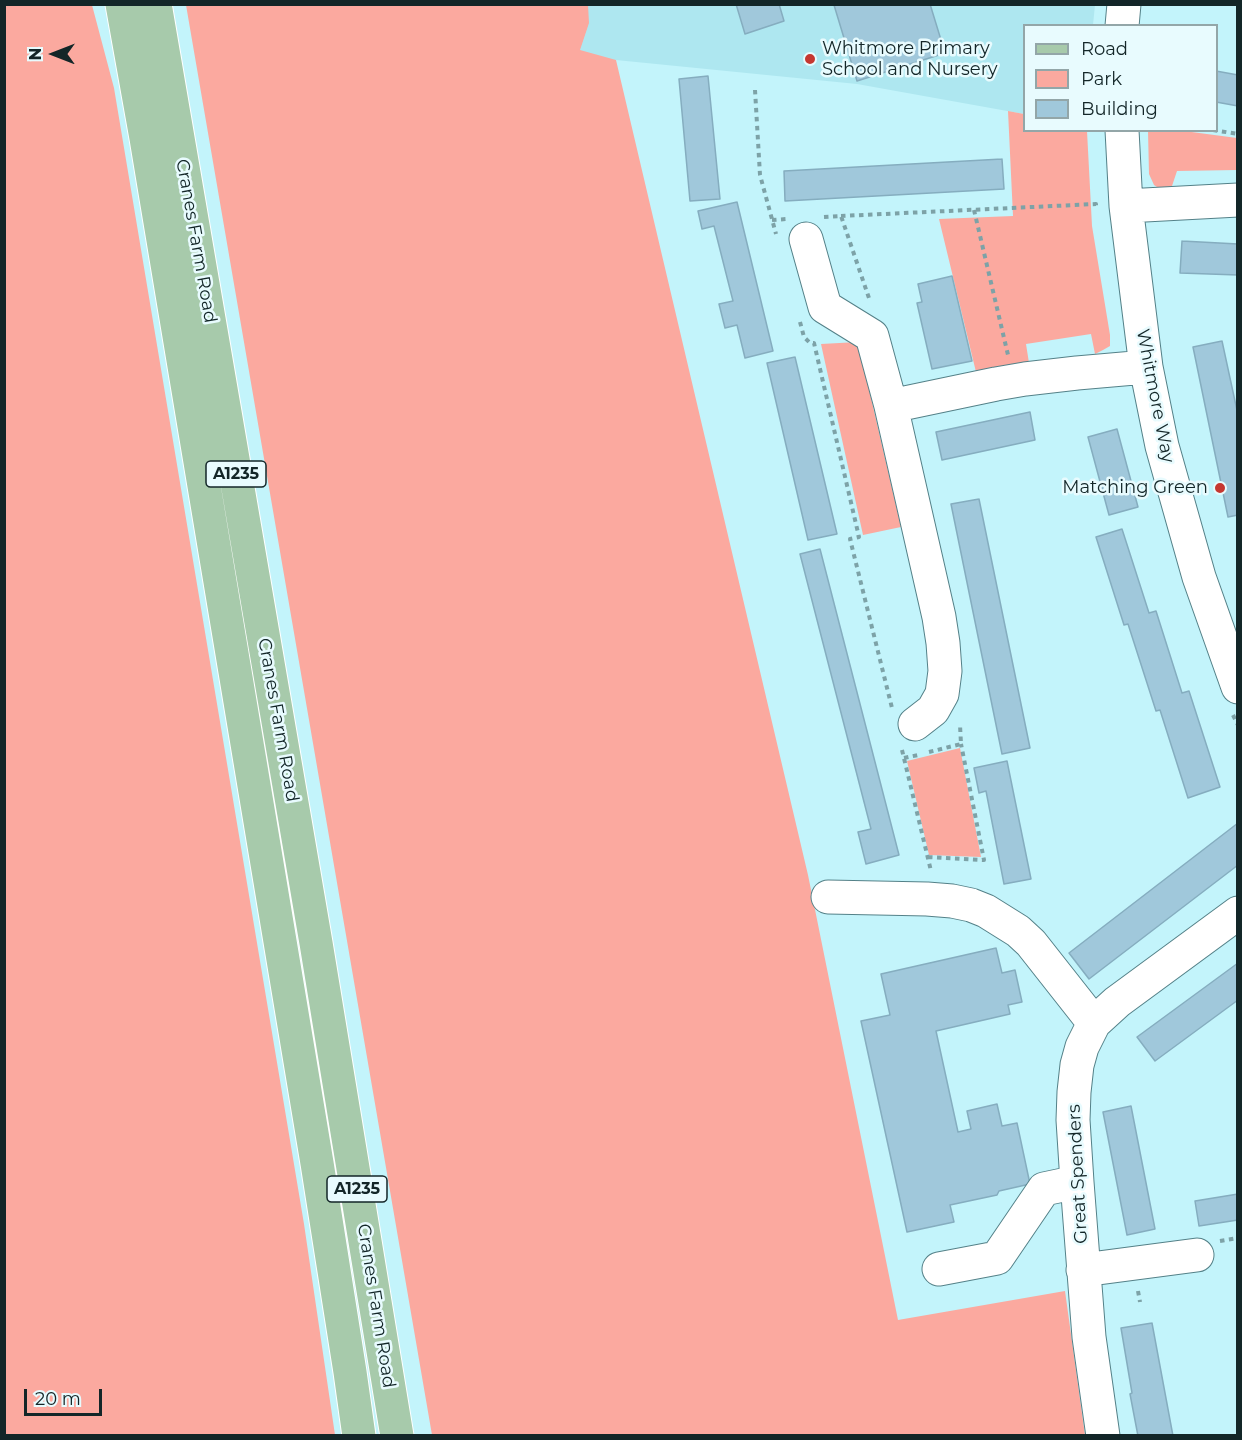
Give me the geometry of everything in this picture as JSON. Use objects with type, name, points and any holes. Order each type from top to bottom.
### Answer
[{"type":"main road","name":"Cranes Farm Road","points":[[120,4],[129,40],[317,1163],[359,1436]]},
{"type":"main road","name":"Cranes Farm Road","points":[[155,4],[314,932],[397,1436]]},
{"type":"street","points":[[1122,24],[1124,4]]},
{"type":"street","name":"Whitmore Way","points":[[1122,132],[1112,211],[1162,446],[1234,698]]},
{"type":"street","points":[[1112,211],[1238,200]]},
{"type":"street","points":[[799,229],[825,307],[872,336],[891,406],[939,617],[945,671],[942,694],[933,710],[903,728]]},
{"type":"street","points":[[891,406],[1005,382],[1146,367]]},
{"type":"street","points":[[828,897],[951,901],[986,911],[1018,931],[1030,943],[1094,1023]]},
{"type":"street","name":"Great Spenders","points":[[1102,1436],[1089,1337],[1077,1182],[1073,1120],[1077,1065],[1082,1047],[1094,1023],[1117,1002],[1238,913]]},
{"type":"street","points":[[939,1269],[997,1258],[1044,1188],[1077,1182]]},
{"type":"street","points":[[1083,1270],[1206,1248]]},
{"type":"path","points":[[755,90],[760,175],[772,220]]},
{"type":"path","points":[[1218,131],[1238,134]]},
{"type":"path","points":[[772,220],[799,229],[841,216],[1096,204],[1112,211]]},
{"type":"path","points":[[974,210],[1008,358]]},
{"type":"path","points":[[841,216],[871,303]]},
{"type":"path","points":[[772,220],[799,229]]},
{"type":"path","points":[[798,316],[804,337],[814,343],[859,537],[850,539],[903,728],[904,758],[933,878]]},
{"type":"path","points":[[1234,698],[1238,725]]},
{"type":"path","points":[[928,857],[984,860],[961,744],[959,720]]},
{"type":"path","points":[[904,758],[961,744]]},
{"type":"path","points":[[1206,1248],[1238,1238]]},
{"type":"shaded area","name":"Whitmore Primary School and Nursery","points":[[387,5],[1095,5],[1093,24],[1023,24],[1023,114],[857,84],[616,60],[577,59]]},
{"type":"green space","points":[[4,5],[92,5],[114,88],[304,1224],[335,1435],[5,1435]]},
{"type":"green space","points":[[186,5],[588,5],[589,23],[580,50],[616,60],[808,875],[898,1320],[1065,1291],[1085,1435],[432,1435]]},
{"type":"green space","points":[[1008,111],[1023,114],[1023,132],[1087,132],[1092,226],[1110,346],[1095,354],[1091,334],[1026,344],[1029,363],[976,372],[939,219],[1013,216]]},
{"type":"green space","points":[[1148,132],[1192,132],[1237,138],[1237,170],[1177,171],[1171,189],[1160,189],[1154,185],[1149,174]]},
{"type":"green space","points":[[858,342],[901,527],[863,535],[821,344]]},
{"type":"green space","points":[[960,748],[981,857],[929,855],[907,761]]},
{"type":"building","points":[[736,4],[779,4],[784,21],[745,34]]},
{"type":"building","points":[[930,4],[945,53],[857,81],[834,5]]},
{"type":"building","points":[[1218,71],[1238,75],[1238,106],[1218,102]]},
{"type":"building","points":[[708,76],[720,199],[690,201],[679,79]]},
{"type":"building","points":[[1002,159],[1004,189],[785,201],[784,171]]},
{"type":"building","points":[[737,202],[773,351],[745,358],[737,325],[725,328],[719,304],[733,301],[714,226],[702,229],[698,211]]},
{"type":"building","points":[[1182,241],[1238,244],[1238,275],[1180,273]]},
{"type":"building","points":[[952,276],[972,361],[932,369],[917,303],[922,302],[918,284]]},
{"type":"building","points":[[1222,341],[1238,415],[1238,515],[1228,517],[1193,347]]},
{"type":"building","points":[[795,357],[837,534],[808,540],[767,363]]},
{"type":"building","points":[[1030,412],[1035,440],[942,460],[936,432]]},
{"type":"building","points":[[1117,429],[1138,507],[1109,515],[1088,437]]},
{"type":"building","points":[[979,499],[1030,748],[1002,754],[951,504]]},
{"type":"building","points":[[1122,529],[1149,613],[1156,611],[1182,693],[1189,691],[1220,787],[1188,798],[1160,710],[1156,711],[1128,624],[1124,625],[1096,537]]},
{"type":"building","points":[[820,549],[899,855],[866,864],[858,832],[871,829],[800,554]]},
{"type":"building","points":[[1007,761],[1031,879],[1004,884],[986,791],[979,793],[974,768]]},
{"type":"building","points":[[1238,823],[1238,865],[1089,979],[1069,953]]},
{"type":"building","points":[[996,948],[1002,973],[1015,970],[1022,1002],[1008,1005],[1010,1014],[936,1031],[958,1132],[971,1129],[967,1111],[997,1104],[1002,1126],[1017,1123],[1030,1184],[999,1191],[997,1195],[950,1205],[954,1222],[907,1232],[861,1021],[890,1015],[881,974]]},
{"type":"building","points":[[1238,963],[1238,1000],[1155,1061],[1137,1037]]},
{"type":"building","points":[[1131,1106],[1155,1229],[1127,1235],[1103,1112]]},
{"type":"building","points":[[1238,1194],[1238,1220],[1199,1226],[1195,1201]]},
{"type":"building","points":[[1152,1323],[1173,1436],[1138,1436],[1130,1394],[1132,1393],[1121,1328]]},
{"type":"place","name":"Whitmore Primary School and Nursery","points":[[810,59]]},
{"type":"place","name":"Matching Green","points":[[1220,488]]}]
